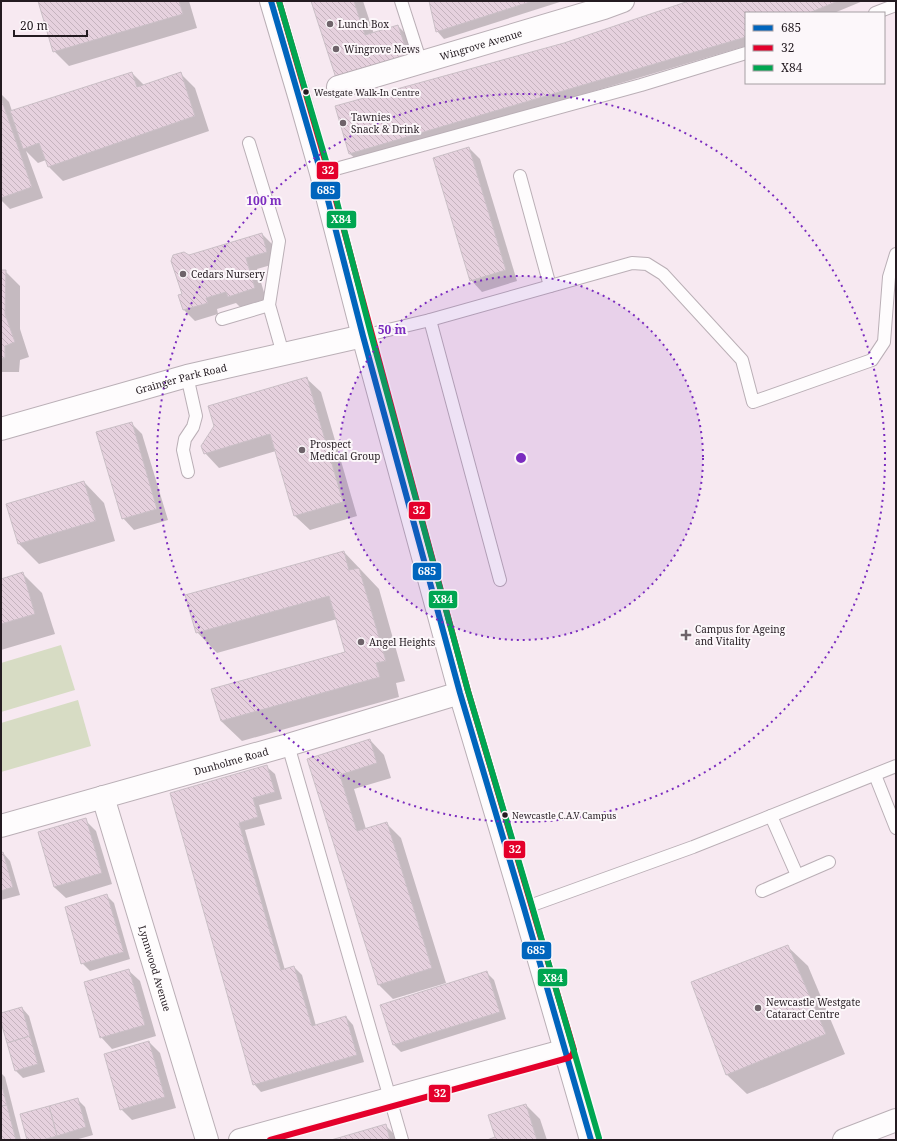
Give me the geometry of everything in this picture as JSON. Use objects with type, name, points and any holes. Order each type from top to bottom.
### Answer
[{"type":"street","points":[[271,1],[321,173],[363,336],[460,693],[566,1050],[591,1140]]},
{"type":"street","name":"Wingrove Avenue","points":[[338,87],[604,8],[623,1]]},
{"type":"street","name":"Grainger Park Road","points":[[1,429],[187,376],[363,336]]},
{"type":"street","name":"Dunholme Road","points":[[1,826],[288,745],[460,693]]},
{"type":"street","name":"Lynnwood Avenue","points":[[103,797],[207,1140]]},
{"type":"street","points":[[240,1140],[566,1050]]},
{"type":"street","points":[[844,1140],[896,1120]]},
{"type":"lane","points":[[401,1],[421,63]]},
{"type":"lane","points":[[878,12],[896,5]]},
{"type":"lane","points":[[321,173],[641,85],[745,53]]},
{"type":"lane","points":[[249,143],[279,241],[269,305],[283,354]]},
{"type":"lane","points":[[520,176],[550,286]]},
{"type":"lane","points":[[363,336],[430,320],[632,263],[647,264],[664,274],[742,360],[753,402],[872,360],[884,342],[889,277],[896,254]]},
{"type":"lane","points":[[222,319],[269,305]]},
{"type":"lane","points":[[430,320],[500,580]]},
{"type":"lane","points":[[187,376],[196,416],[193,427],[185,439],[183,450],[188,472]]},
{"type":"lane","points":[[288,745],[402,1140]]},
{"type":"lane","points":[[524,908],[694,847],[896,766]]},
{"type":"lane","points":[[875,775],[896,828]]},
{"type":"lane","points":[[771,816],[797,875]]},
{"type":"lane","points":[[762,891],[829,862]]},
{"type":"green space","points":[[61,645],[75,690],[1,712],[1,663]]},
{"type":"green space","points":[[78,700],[91,746],[1,772],[1,723]]},
{"type":"building","points":[[38,1],[179,1],[183,14],[53,52]]},
{"type":"building","points":[[311,1],[354,1],[365,35],[398,25],[408,55],[336,78]]},
{"type":"building","points":[[429,1],[533,1],[436,32]]},
{"type":"building","points":[[689,1],[838,1],[811,12],[745,12],[745,37],[349,154],[335,106],[564,43]]},
{"type":"building","points":[[132,72],[137,87],[181,72],[195,116],[48,167],[39,143],[23,149],[10,111]]},
{"type":"building","points":[[1,98],[32,187],[1,198]]},
{"type":"building","points":[[469,147],[506,270],[470,281],[433,158]]},
{"type":"building","points":[[262,233],[267,252],[246,258],[255,288],[228,297],[226,292],[206,298],[208,303],[183,310],[178,295],[182,294],[171,261],[173,255],[184,252],[189,255]]},
{"type":"building","points":[[1,270],[6,270],[5,314],[15,342],[5,346],[5,358],[1,358]]},
{"type":"building","name":"Prospect Medical Group","points":[[307,377],[343,502],[294,516],[270,434],[204,454],[201,446],[214,426],[208,406]]},
{"type":"building","points":[[132,422],[157,509],[122,519],[96,432]]},
{"type":"building","points":[[84,481],[96,521],[18,544],[6,504]]},
{"type":"building","name":"Angel Heights","points":[[344,551],[349,570],[359,568],[386,661],[376,663],[380,677],[221,721],[211,689],[345,652],[329,596],[196,633],[185,595]]},
{"type":"building","points":[[23,572],[35,614],[1,624],[1,579]]},
{"type":"building","points":[[370,739],[377,763],[340,775],[357,831],[387,822],[432,968],[378,985],[307,759]]},
{"type":"building","points":[[267,765],[275,792],[253,798],[258,817],[239,823],[281,970],[294,966],[312,1026],[346,1016],[357,1055],[253,1085],[170,793]]},
{"type":"building","points":[[86,818],[102,873],[54,887],[38,832]]},
{"type":"building","points":[[3,852],[13,887],[1,891],[1,853]]},
{"type":"building","points":[[107,894],[124,952],[81,964],[65,907]]},
{"type":"building","name":"Newcastle Westgate Cataract Centre","points":[[788,945],[826,1034],[726,1075],[691,982]]},
{"type":"building","points":[[129,969],[145,1025],[100,1038],[84,982]]},
{"type":"building","points":[[487,971],[500,1012],[393,1045],[380,1005]]},
{"type":"building","points":[[22,1007],[30,1036],[7,1043],[1,1022],[1,1013]]},
{"type":"building","points":[[30,1036],[38,1064],[15,1071],[7,1043]]},
{"type":"building","points":[[149,1041],[165,1097],[120,1110],[104,1054]]},
{"type":"building","points":[[1,1082],[7,1105],[1,1106]]},
{"type":"building","points":[[78,1098],[86,1127],[57,1136],[49,1106]]},
{"type":"building","points":[[526,1104],[537,1140],[487,1140],[495,1137],[488,1115]]},
{"type":"building","points":[[7,1105],[16,1140],[1,1140],[1,1106]]},
{"type":"building","points":[[49,1106],[57,1136],[42,1140],[27,1140],[20,1114]]},
{"type":"building","points":[[386,1124],[390,1140],[331,1140]]},
{"type":"transit line","name":"685","points":[[271,1],[321,173],[363,336],[460,693],[591,1140]]},
{"type":"transit line","name":"32","points":[[270,1140],[568,1058],[572,1055],[574,1050],[468,691],[328,171],[279,1]]},
{"type":"transit line","name":"X84","points":[[279,1],[329,171],[371,334],[468,691],[599,1138]]},
{"type":"place","name":"Lunch Box","points":[[330,24]]},
{"type":"place","name":"Wingrove News","points":[[336,49]]},
{"type":"place","name":"Westgate Walk-In Centre","points":[[306,92]]},
{"type":"place","name":"Tawnies Snack & Drink","points":[[343,123]]},
{"type":"place","name":"Cedars Nursery","points":[[183,274]]},
{"type":"place","name":"Prospect Medical Group","points":[[302,450]]},
{"type":"place","name":"Campus for Ageing and Vitality","points":[[686,635]]},
{"type":"place","name":"Angel Heights","points":[[361,642]]},
{"type":"place","name":"Newcastle C.A.V Campus","points":[[505,815]]},
{"type":"place","name":"Newcastle Westgate Cataract Centre","points":[[758,1008]]}]
